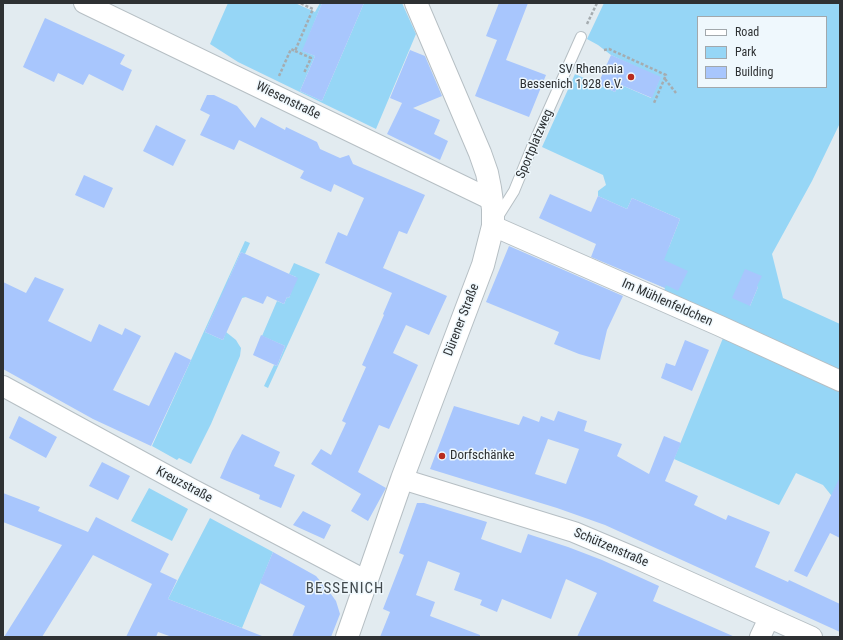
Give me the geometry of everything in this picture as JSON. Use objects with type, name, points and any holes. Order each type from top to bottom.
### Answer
[{"type":"street","name":"Wiesenstraße","points":[[84,3],[492,200]]},
{"type":"street","name":"Dürener Straße","points":[[347,637],[402,478],[483,264],[493,226],[492,200],[487,173],[480,153],[416,3]]},
{"type":"street","name":"Im Mühlenfeldchen","points":[[493,226],[720,326],[840,381]]},
{"type":"street","name":"Kreuzstraße","points":[[3,386],[367,582]]},
{"type":"street","name":"Schützenstraße","points":[[402,478],[574,532],[812,637]]},
{"type":"street","points":[[760,637],[768,618]]},
{"type":"lane","name":"Sportplatzweg","points":[[493,226],[514,191],[581,37]]},
{"type":"path","points":[[295,51],[313,9],[300,3]]},
{"type":"path","points":[[581,37],[597,3]]},
{"type":"path","points":[[277,82],[291,49],[311,58],[304,73]]},
{"type":"path","points":[[604,50],[609,49],[666,75],[665,79],[676,93]]},
{"type":"path","points":[[654,103],[665,79]]},
{"type":"green space","points":[[228,3],[295,3],[315,12],[320,3],[322,3],[303,51],[315,56],[300,91],[322,101],[364,3],[402,3],[416,34],[376,129],[238,62],[210,44]]},
{"type":"green space","points":[[604,3],[840,3],[840,123],[812,181],[772,254],[783,298],[840,324],[840,500],[831,495],[823,485],[796,473],[779,505],[674,459],[723,338],[657,308],[665,288],[643,278],[669,247],[680,219],[632,198],[627,209],[598,196],[598,191],[606,185],[603,175],[542,147],[575,74],[615,92],[619,84],[651,98],[660,78],[611,55],[587,39]],"holes":[[[743,280],[758,287],[750,306]]]},
{"type":"green space","points":[[245,241],[250,243],[245,254],[241,252],[229,279],[250,289],[246,297],[218,304],[205,332],[223,340],[226,332],[236,340],[241,348],[240,356],[211,424],[191,464],[179,458],[177,460],[152,446]]},
{"type":"green space","points":[[294,263],[320,274],[268,388],[264,386],[274,365],[277,366],[285,346],[262,336],[277,301],[284,304],[287,297],[289,298],[296,277],[289,274]]},
{"type":"green space","points":[[149,488],[188,509],[172,541],[131,521]]},
{"type":"green space","points":[[210,518],[273,552],[242,628],[168,599]]},
{"type":"building","points":[[322,3],[364,3],[322,101],[300,91],[315,56],[302,51]]},
{"type":"building","points":[[499,3],[528,3],[506,60],[546,75],[529,117],[475,96],[497,40],[486,36]]},
{"type":"building","points":[[45,18],[125,55],[120,64],[132,70],[123,91],[89,74],[83,85],[58,73],[54,82],[23,67]]},
{"type":"building","points":[[410,50],[425,56],[442,96],[413,108],[440,120],[434,134],[448,141],[440,160],[387,134],[402,103],[390,98]]},
{"type":"building","name":"SV Rhenania Bessenich 1928 e.V.","points":[[611,55],[661,77],[652,98],[619,84],[615,92],[598,84]]},
{"type":"building","points":[[207,95],[214,95],[237,106],[255,128],[261,117],[285,130],[286,127],[317,142],[320,149],[340,158],[349,155],[353,164],[425,195],[407,234],[399,231],[383,268],[447,296],[429,335],[406,325],[393,353],[418,365],[389,429],[379,425],[358,472],[386,488],[368,521],[351,511],[361,494],[311,464],[321,449],[331,455],[346,423],[342,421],[366,367],[362,365],[392,293],[325,263],[338,232],[347,236],[364,198],[334,184],[331,192],[300,178],[304,171],[239,140],[234,150],[200,135],[210,115],[200,110]]},
{"type":"building","points":[[156,125],[186,140],[173,166],[143,151]]},
{"type":"building","points":[[84,175],[113,188],[104,208],[75,195]]},
{"type":"building","points":[[550,194],[591,212],[598,196],[627,209],[632,198],[680,219],[664,260],[688,271],[678,291],[666,285],[665,288],[591,257],[596,244],[539,218]]},
{"type":"building","points":[[509,246],[623,296],[607,330],[600,360],[579,354],[554,344],[559,332],[486,302]]},
{"type":"building","points":[[241,252],[298,278],[289,298],[287,297],[284,304],[267,296],[263,304],[243,296],[223,340],[205,332]]},
{"type":"building","points":[[745,269],[762,276],[750,306],[732,298]]},
{"type":"building","points":[[35,277],[64,289],[48,321],[91,342],[99,324],[122,335],[125,328],[141,336],[113,390],[149,406],[175,352],[191,360],[151,446],[93,419],[3,369],[3,282],[26,293]]},
{"type":"building","points":[[261,335],[285,346],[277,366],[253,355]]},
{"type":"building","points":[[685,340],[709,350],[692,391],[661,378],[666,363],[675,366]]},
{"type":"building","points":[[454,406],[519,425],[523,416],[539,422],[541,416],[554,421],[558,411],[587,421],[584,431],[622,444],[617,456],[649,474],[664,436],[681,443],[665,481],[698,496],[694,505],[726,520],[728,515],[770,532],[755,567],[788,582],[789,580],[840,604],[840,632],[605,525],[557,508],[430,469]],"holes":[[[548,439],[579,449],[566,484],[535,474]]]},
{"type":"building","points":[[19,416],[57,437],[46,458],[9,438]]},
{"type":"building","points":[[242,434],[280,452],[274,466],[295,475],[281,508],[259,499],[260,495],[220,478],[232,451]]},
{"type":"building","points":[[102,462],[130,476],[118,500],[89,486]]},
{"type":"building","points":[[840,477],[840,538],[830,533],[807,577],[794,571]]},
{"type":"building","points":[[3,493],[40,507],[38,511],[88,532],[96,517],[169,554],[160,572],[177,580],[168,599],[262,636],[172,637],[158,632],[156,637],[126,637],[152,584],[93,555],[42,637],[4,637],[62,545],[3,522]]},
{"type":"building","points":[[417,503],[424,503],[487,522],[481,539],[521,553],[528,534],[602,560],[659,586],[653,601],[735,637],[577,637],[597,593],[566,579],[551,619],[502,599],[497,612],[480,605],[482,600],[454,590],[460,573],[428,561],[416,595],[435,602],[430,616],[480,635],[480,637],[380,637],[390,612],[383,609],[404,555],[399,553]]},
{"type":"building","points":[[303,511],[331,525],[324,539],[293,525]]},
{"type":"building","points":[[273,552],[316,576],[336,601],[340,614],[331,637],[292,637],[305,606],[260,583]]},
{"type":"place","name":"SV Rhenania Bessenich 1928 e.V.","points":[[631,77]]},
{"type":"place","name":"Dorfschänke","points":[[442,456]]},
{"type":"district","name":"BESSENICH","points":[[345,589]]}]
